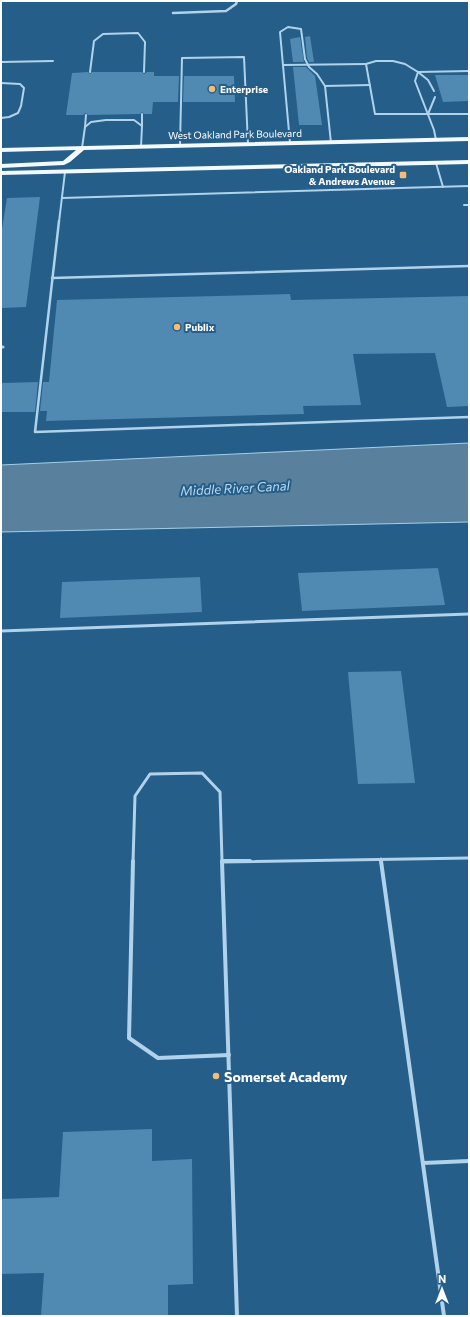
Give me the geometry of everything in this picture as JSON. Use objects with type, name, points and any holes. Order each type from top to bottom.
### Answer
[{"type":"main road","name":"West Oakland Park Boulevard","points":[[1,150],[469,139]]},
{"type":"main road","points":[[1,166],[64,163],[82,148]]},
{"type":"main road","points":[[1,174],[469,162]]},
{"type":"street","points":[[173,13],[226,11],[236,4],[237,1]]},
{"type":"lane","points":[[290,143],[280,32],[283,29],[294,27],[301,29],[304,59],[325,86],[331,142]]},
{"type":"lane","points":[[90,72],[94,41],[103,34],[138,33],[145,42],[144,72]]},
{"type":"lane","points":[[180,145],[182,58],[244,57],[248,144]]},
{"type":"lane","points":[[1,62],[53,60]]},
{"type":"lane","points":[[283,65],[366,64],[376,61],[392,60],[405,64],[418,72],[428,80],[434,91]]},
{"type":"lane","points":[[366,64],[375,114],[469,114]]},
{"type":"lane","points":[[418,72],[469,71]]},
{"type":"lane","points":[[418,72],[415,81],[436,140]]},
{"type":"lane","points":[[1,83],[20,84],[24,88],[17,116],[12,118],[1,118]]},
{"type":"lane","points":[[325,86],[370,86]]},
{"type":"lane","points":[[428,114],[435,97]]},
{"type":"lane","points":[[141,147],[142,114]]},
{"type":"lane","points":[[82,148],[86,115]]},
{"type":"lane","points":[[85,127],[91,122],[106,120],[134,120],[142,126]]},
{"type":"lane","points":[[436,163],[443,187]]},
{"type":"lane","points":[[65,172],[35,432],[469,417]]},
{"type":"lane","points":[[62,198],[469,186]]},
{"type":"lane","points":[[464,205],[469,204]]},
{"type":"lane","points":[[52,278],[469,266]]},
{"type":"lane","points":[[1,631],[469,614]]},
{"type":"lane","points":[[229,1055],[158,1058],[129,1038],[135,796],[150,774],[202,773],[220,792],[229,1055],[237,1316]]},
{"type":"lane","points":[[222,861],[469,858]]},
{"type":"lane","points":[[381,859],[444,1316]]},
{"type":"lane","points":[[423,1163],[469,1161]]},
{"type":"water","name":"Middle River Canal","points":[[469,443],[469,522],[1,532],[1,465]]},
{"type":"building","points":[[310,36],[314,62],[309,62],[307,58],[305,37]]},
{"type":"building","points":[[300,37],[304,62],[293,62],[290,39]]},
{"type":"building","points":[[293,67],[306,67],[315,76],[322,125],[299,125]]},
{"type":"building","points":[[88,72],[90,74],[92,72],[142,72],[144,74],[147,72],[154,72],[154,76],[179,76],[178,102],[153,102],[152,114],[144,114],[142,112],[140,114],[88,115],[86,113],[83,115],[66,115],[72,73]]},
{"type":"building","points":[[435,75],[469,75],[469,101],[443,102]]},
{"type":"building","name":"Enterprise","points":[[184,76],[234,76],[235,102],[183,102]]},
{"type":"building","points":[[40,197],[26,307],[1,308],[1,235],[7,198]]},
{"type":"building","points":[[290,294],[291,300],[469,296],[469,406],[447,407],[435,353],[353,354],[361,405],[303,406],[304,414],[46,421],[47,411],[40,411],[43,382],[49,382],[57,300]]},
{"type":"building","points":[[38,382],[35,412],[1,412],[1,383]]},
{"type":"building","points":[[438,568],[445,605],[302,611],[298,573]]},
{"type":"building","points":[[200,577],[202,612],[60,618],[62,582]]},
{"type":"building","points":[[401,671],[415,783],[358,784],[348,672]]},
{"type":"building","points":[[152,1129],[152,1161],[192,1159],[193,1284],[168,1285],[168,1316],[41,1316],[44,1273],[1,1274],[1,1199],[59,1197],[63,1132]]},
{"type":"place","name":"Enterprise","points":[[212,89]]},
{"type":"place","name":"Oakland Park Boulevard & Andrews Avenue","points":[[403,175]]},
{"type":"place","name":"Publix","points":[[177,327]]},
{"type":"place","name":"Somerset Academy","points":[[216,1076]]}]
